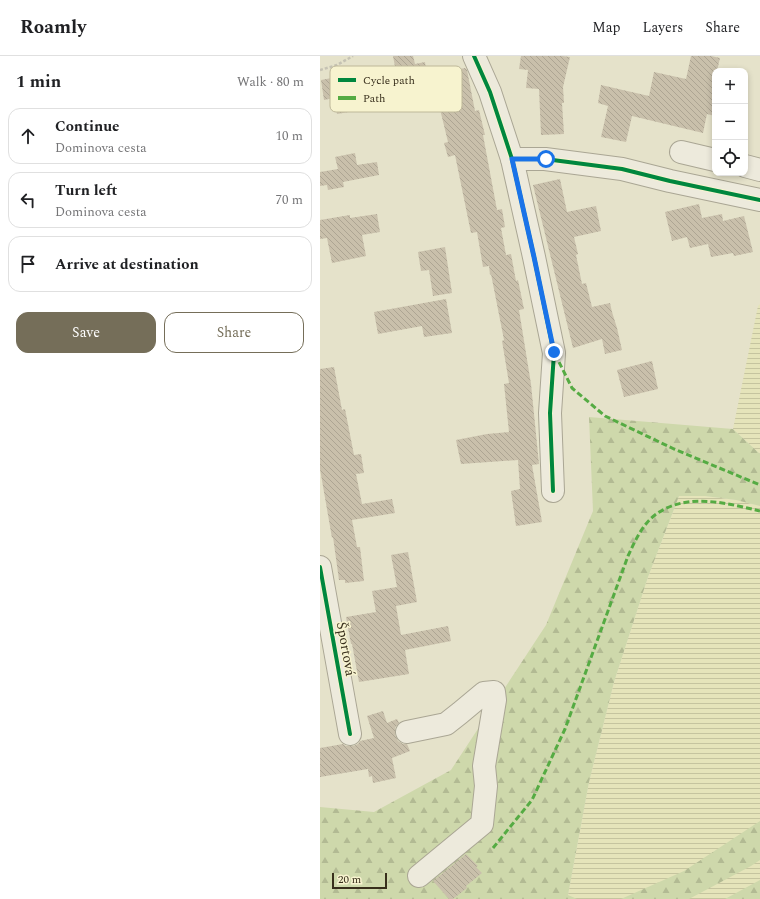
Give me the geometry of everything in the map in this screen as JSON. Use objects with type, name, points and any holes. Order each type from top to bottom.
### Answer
[{"type":"street","points":[[474,56],[490,92],[512,159],[554,352],[550,413],[553,491]]},
{"type":"street","points":[[681,152],[712,159]]},
{"type":"street","points":[[512,159],[546,159],[622,169],[760,200]]},
{"type":"street","points":[[748,167],[760,170]]},
{"type":"street","name":"Športová","points":[[320,566],[350,734]]},
{"type":"street","points":[[407,732],[446,724],[484,693],[494,692],[495,700],[484,766],[486,786],[482,824],[419,876]]},
{"type":"path","points":[[334,66],[353,56]]},
{"type":"path","points":[[320,70],[330,67]]},
{"type":"green space","points":[[760,304],[760,454],[733,429],[758,306]]},
{"type":"green space","points":[[589,417],[733,429],[760,454],[760,506],[736,500],[705,496],[679,496],[648,577],[614,682],[589,782],[568,895],[577,899],[320,899],[320,807],[374,812],[451,770],[546,625],[593,511]]},
{"type":"green space","points":[[679,496],[705,496],[736,500],[760,506],[760,899],[566,899],[589,782],[614,682],[648,577]]},
{"type":"green space","points":[[760,821],[760,860],[751,866],[689,899],[621,899],[684,871]]},
{"type":"green space","points":[[760,880],[760,899],[725,899]]},
{"type":"building","points":[[393,56],[413,56],[415,64],[425,62],[426,66],[395,66]]},
{"type":"building","points":[[521,56],[570,57],[563,87],[564,103],[562,103],[564,134],[541,135],[539,89],[526,88],[528,70],[519,69]]},
{"type":"building","points":[[691,56],[711,56],[720,58],[718,68],[712,68],[712,115],[707,114],[703,133],[632,116],[626,142],[601,137],[608,106],[598,103],[601,85],[649,96],[654,72],[686,79]]},
{"type":"building","points":[[465,68],[467,70],[475,111],[479,110],[485,135],[483,135],[497,210],[502,209],[505,227],[501,228],[506,255],[511,254],[516,281],[518,280],[524,309],[519,310],[531,384],[539,464],[532,465],[542,522],[516,526],[511,491],[520,489],[518,460],[461,464],[456,440],[487,434],[509,432],[504,384],[509,383],[502,341],[504,340],[489,266],[483,267],[477,232],[471,233],[455,155],[448,157],[444,143],[448,142],[441,112],[462,112],[462,69]]},
{"type":"building","points":[[330,78],[330,99],[324,100],[321,80]]},
{"type":"building","points":[[337,112],[349,112],[337,114]]},
{"type":"building","points":[[355,153],[357,165],[377,162],[379,175],[343,182],[344,187],[328,190],[327,185],[320,186],[320,172],[338,169],[335,157]]},
{"type":"building","points":[[560,179],[567,212],[596,206],[601,231],[574,237],[578,254],[576,255],[582,284],[586,283],[592,307],[610,303],[622,350],[605,354],[602,339],[573,348],[533,185]]},
{"type":"building","points":[[699,204],[702,218],[722,214],[723,221],[744,216],[753,252],[734,256],[733,253],[711,257],[708,244],[690,248],[687,237],[672,241],[665,212]]},
{"type":"building","points":[[377,214],[380,232],[362,235],[366,256],[332,263],[327,238],[320,239],[320,220],[350,215],[350,218]]},
{"type":"building","points":[[445,247],[452,293],[433,296],[429,270],[421,271],[418,252]]},
{"type":"building","points":[[446,299],[452,333],[424,337],[422,326],[378,334],[374,312]]},
{"type":"building","points":[[652,361],[658,389],[624,397],[617,370]]},
{"type":"building","points":[[334,367],[342,410],[345,409],[354,455],[361,454],[364,473],[356,474],[362,504],[392,499],[395,513],[352,520],[357,547],[360,547],[364,581],[345,583],[345,580],[339,580],[333,537],[332,538],[320,469],[320,369]]},
{"type":"building","points":[[408,552],[417,602],[396,606],[401,635],[448,626],[451,641],[405,650],[409,674],[359,682],[346,617],[376,612],[372,591],[397,587],[391,555]]},
{"type":"building","points":[[383,711],[387,723],[397,719],[399,723],[395,728],[395,735],[398,741],[403,744],[407,744],[410,751],[392,758],[396,778],[373,783],[372,776],[369,777],[368,769],[320,777],[320,748],[343,744],[346,746],[353,746],[358,744],[360,741],[374,738],[367,716]]},
{"type":"building","points":[[466,854],[478,866],[476,867],[482,873],[466,886],[467,888],[453,899],[449,899],[433,881]]},
{"type":"marked path","points":[[555,354],[572,388],[605,416],[674,449],[760,485]]},
{"type":"marked path","points":[[493,848],[532,800],[565,729],[628,556],[646,524],[655,515],[667,508],[693,502],[706,501],[760,511]]},
{"type":"cycle path","points":[[474,56],[490,92],[512,159],[554,353],[550,413],[553,491]]},
{"type":"cycle path","points":[[512,159],[545,159],[622,169],[760,200]]},
{"type":"cycle path","points":[[320,567],[350,734]]},
{"type":"route","points":[[546,159],[512,159],[554,352]]}]
